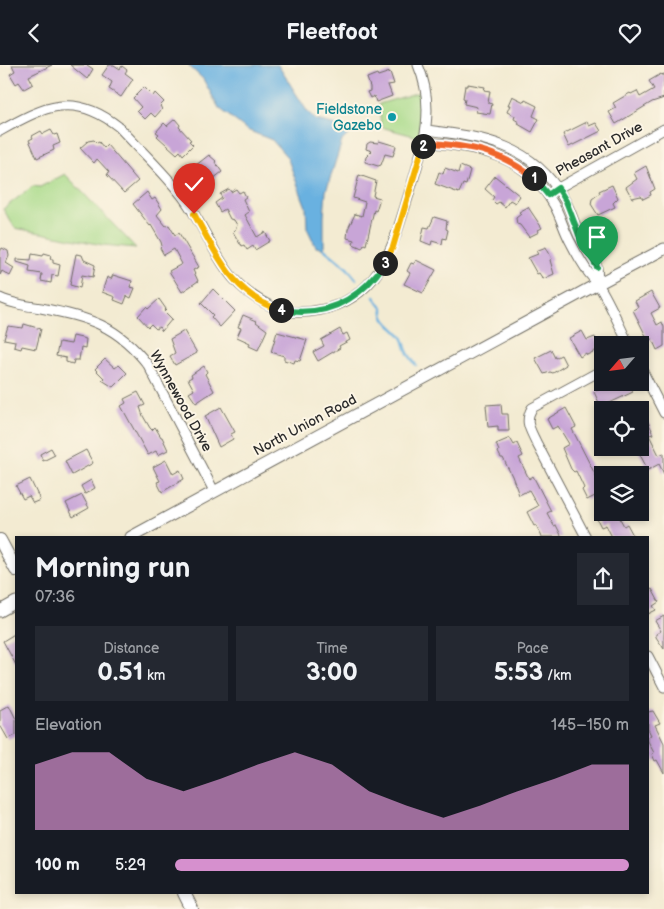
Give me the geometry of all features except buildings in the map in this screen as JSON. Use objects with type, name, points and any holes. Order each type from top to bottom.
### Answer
[{"type":"main road","name":"North Union Road","points":[[133,536],[664,249]]},
{"type":"main road","points":[[0,540],[15,568]]},
{"type":"main road","points":[[0,611],[15,603]]},
{"type":"main road","points":[[184,894],[192,909]]},
{"type":"street","points":[[0,131],[32,113],[58,106],[90,109],[107,118],[119,127],[182,195],[229,275],[253,297],[279,310],[307,312],[338,305],[358,294],[376,277],[393,247],[426,130],[428,109],[426,90],[418,65]]},
{"type":"street","name":"Pheasant Drive","points":[[548,195],[664,129]]},
{"type":"street","points":[[426,130],[475,137],[513,150],[528,159],[546,174],[566,201],[579,235],[597,267],[598,284]]},
{"type":"street","points":[[424,142],[491,152],[520,167],[537,181],[555,206],[569,241],[588,272],[598,284],[624,336]]},
{"type":"street","name":"Wynnewood Drive","points":[[0,299],[93,320],[136,349],[148,365],[214,491]]},
{"type":"street","points":[[585,536],[536,442],[529,426],[528,416],[532,408],[594,374]]},
{"type":"street","points":[[649,384],[664,413]]},
{"type":"street","points":[[649,658],[664,687]]},
{"type":"green space","points":[[426,90],[425,139],[381,127],[379,104]]},
{"type":"green space","points":[[65,174],[136,248],[103,245],[15,228],[3,209],[33,186],[40,187]]},
{"type":"water","points":[[188,65],[278,65],[307,111],[316,120],[354,129],[342,141],[326,191],[324,249],[316,247],[307,228],[306,207],[287,157],[272,140],[247,130],[219,108],[203,79]]},
{"type":"waterway","points":[[324,249],[347,268],[356,279]]},
{"type":"waterway","points":[[374,297],[383,309],[384,318],[403,339],[408,353],[416,365]]},
{"type":"place","name":"Fieldstone Gazebo","points":[[392,117]]},
{"type":"route","points":[[194,214],[229,275],[253,297],[279,310],[294,312],[307,312],[338,305],[352,298],[376,277],[393,247],[424,142],[452,144],[491,152],[507,159],[537,181],[548,195],[558,188],[566,201],[579,235],[597,267]]}]
